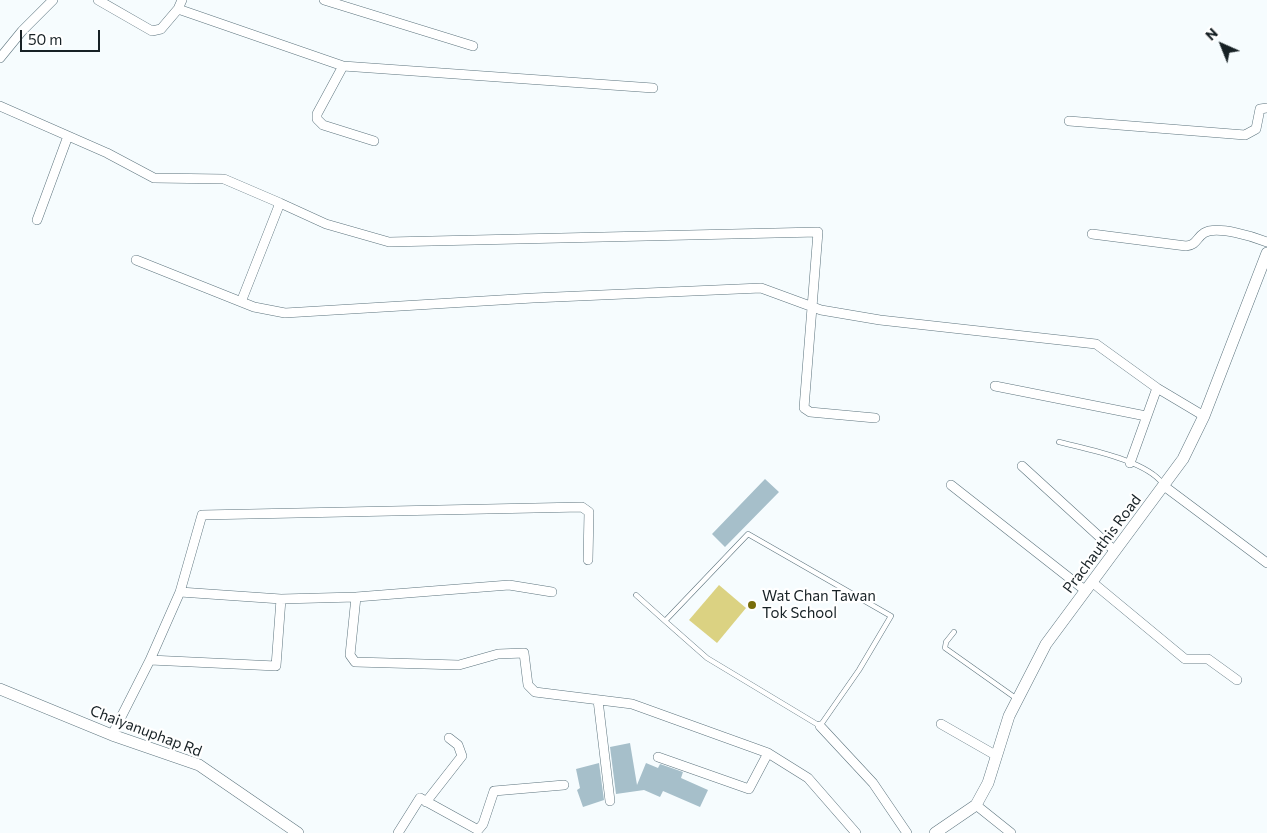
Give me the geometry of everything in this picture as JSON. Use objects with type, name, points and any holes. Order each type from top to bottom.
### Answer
[{"type":"street","points":[[0,58],[22,31],[53,0]]},
{"type":"street","points":[[98,0],[152,31],[161,29],[178,9],[182,0]]},
{"type":"street","points":[[324,0],[473,46]]},
{"type":"street","points":[[178,9],[343,66],[654,88]]},
{"type":"street","points":[[343,66],[317,114],[317,119],[323,125],[374,141]]},
{"type":"street","points":[[0,106],[68,136],[154,178],[224,178],[326,224],[389,242],[818,232],[804,408],[810,412],[875,418]]},
{"type":"street","points":[[1069,121],[1245,135],[1256,129],[1260,109],[1267,108]]},
{"type":"street","points":[[37,220],[68,136]]},
{"type":"street","points":[[241,302],[280,202]]},
{"type":"street","points":[[1092,234],[1192,246],[1206,232],[1214,231],[1249,235],[1267,242]]},
{"type":"street","name":"Prachauthis Road","points":[[935,833],[976,805],[988,783],[1009,716],[1046,644],[1182,459],[1204,416],[1267,253]]},
{"type":"street","points":[[136,260],[241,302],[284,313],[532,298],[761,288],[812,307],[880,320],[1096,344],[1157,388],[1204,416]]},
{"type":"street","points":[[995,386],[1146,416]]},
{"type":"street","points":[[1130,463],[1157,388]]},
{"type":"street","points":[[1022,466],[1115,551]]},
{"type":"street","points":[[951,485],[1185,659],[1208,659],[1237,680]]},
{"type":"street","points":[[1164,486],[1267,563]]},
{"type":"street","points":[[112,736],[150,660],[180,592],[202,515],[582,506],[590,512],[588,560]]},
{"type":"street","points":[[180,592],[281,599],[356,597],[508,585],[552,592]]},
{"type":"street","points":[[356,597],[350,655],[355,662],[459,665],[498,654],[524,653],[528,685],[535,692],[632,704],[768,753],[808,778],[856,833]]},
{"type":"street","points":[[150,660],[276,666],[281,599]]},
{"type":"street","name":"Chaiyanuphap Rd","points":[[0,689],[112,736],[199,765],[298,833]]},
{"type":"street","points":[[598,700],[610,801]]},
{"type":"street","points":[[941,724],[997,756]]},
{"type":"street","points":[[820,726],[873,783],[907,833]]},
{"type":"street","points":[[426,802],[462,756],[458,745],[449,738]]},
{"type":"street","points":[[658,757],[748,789],[768,753]]},
{"type":"street","points":[[398,833],[420,798],[478,830],[483,824],[494,791],[564,785]]},
{"type":"street","points":[[976,805],[1011,833]]},
{"type":"lane","points":[[1059,442],[1130,463],[1149,472],[1164,486]]},
{"type":"lane","points":[[636,595],[665,621],[707,658],[820,726],[859,670],[890,616],[748,534],[665,621]]},
{"type":"lane","points":[[954,632],[946,642],[945,648],[1017,699]]},
{"type":"shaded area","points":[[719,585],[746,608],[717,643],[689,620]]},
{"type":"building","points":[[765,479],[779,492],[725,547],[712,534]]},
{"type":"building","points":[[630,743],[637,785],[646,763],[658,768],[660,764],[683,772],[681,778],[708,790],[700,807],[663,791],[660,797],[644,790],[616,794],[610,747]]},
{"type":"building","points":[[599,763],[604,800],[583,807],[577,790],[580,788],[576,769]]},
{"type":"place","name":"Wat Chan Tawan Tok School","points":[[752,605]]}]
